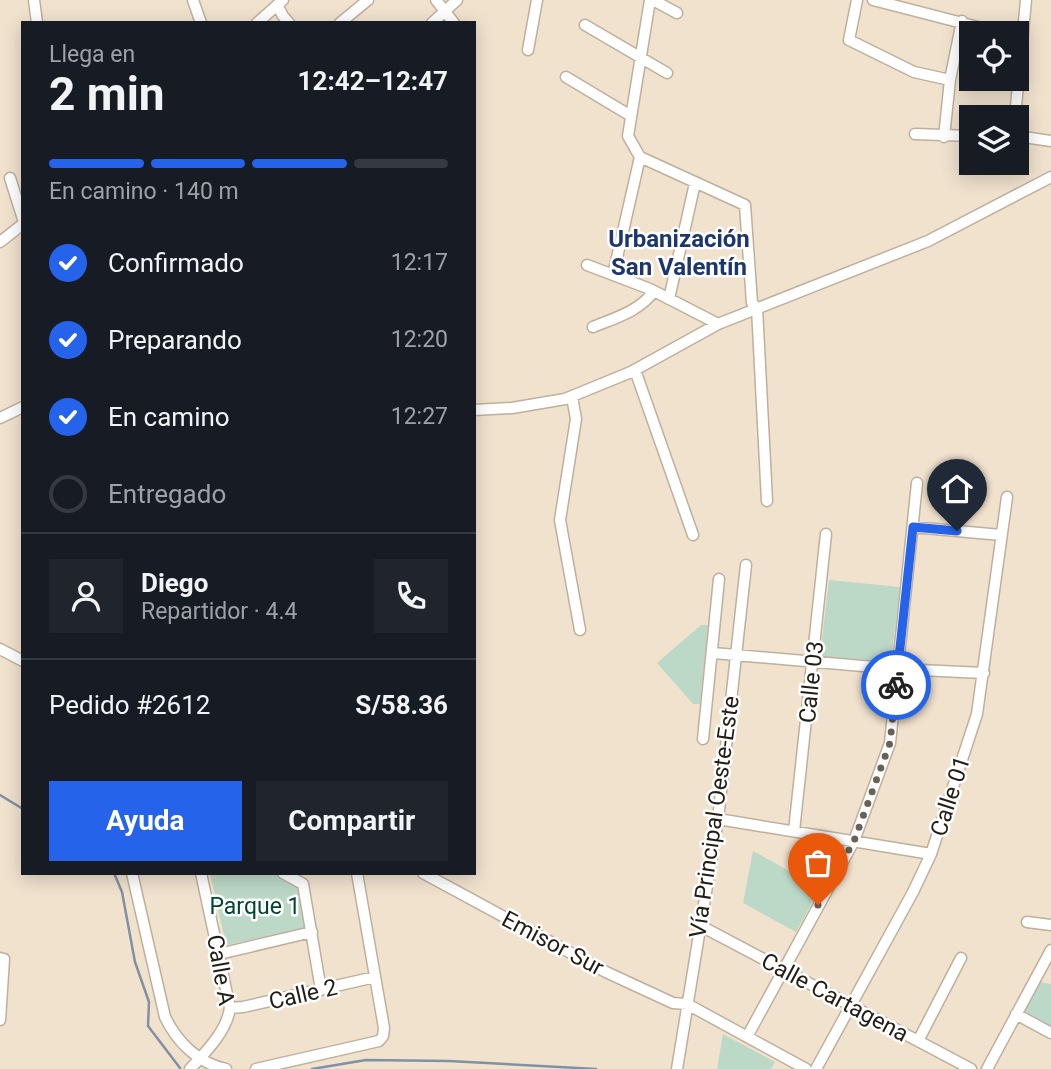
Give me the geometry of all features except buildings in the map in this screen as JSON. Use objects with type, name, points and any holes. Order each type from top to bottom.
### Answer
[{"type":"street","points":[[34,0],[37,21]]},
{"type":"street","points":[[193,0],[200,21]]},
{"type":"street","points":[[342,21],[368,0]]},
{"type":"street","points":[[436,0],[453,21]]},
{"type":"street","points":[[435,21],[457,0]]},
{"type":"street","points":[[528,50],[537,0]]},
{"type":"street","points":[[677,13],[651,0],[628,136],[640,157],[745,205],[752,303],[757,308],[767,501]]},
{"type":"street","points":[[857,0],[849,40],[914,72],[950,80]]},
{"type":"street","points":[[873,0],[962,21]]},
{"type":"street","points":[[1023,21],[1026,0]]},
{"type":"street","points":[[259,21],[280,2],[288,21]]},
{"type":"street","points":[[585,25],[667,73]]},
{"type":"street","points":[[944,137],[950,80],[959,36]]},
{"type":"street","points":[[566,77],[631,116]]},
{"type":"street","points":[[915,134],[959,136]]},
{"type":"street","points":[[1029,138],[1051,141]]},
{"type":"street","points":[[613,275],[640,157]]},
{"type":"street","points":[[476,410],[512,408],[572,397],[635,370],[718,324],[928,242],[1051,177]]},
{"type":"street","points":[[10,178],[21,213]]},
{"type":"street","points":[[669,299],[695,183]]},
{"type":"street","points":[[0,242],[21,226]]},
{"type":"street","points":[[587,265],[654,291],[718,324]]},
{"type":"street","points":[[593,327],[624,315],[648,300],[654,291]]},
{"type":"street","points":[[635,370],[693,535]]},
{"type":"street","points":[[572,397],[576,419],[560,520],[580,629]]},
{"type":"street","points":[[0,418],[21,408]]},
{"type":"street","points":[[747,1035],[854,841],[890,743],[917,483]]},
{"type":"street","name":"Calle 01","points":[[816,1069],[931,854],[977,714],[1007,497]]},
{"type":"street","points":[[913,527],[1001,535]]},
{"type":"street","name":"Calle 03","points":[[794,831],[826,534]]},
{"type":"street","name":"Vía Principal Oeste-Este","points":[[677,1069],[718,819],[746,565]]},
{"type":"street","name":"Vía Principal Oeste-Este","points":[[703,739],[719,579]]},
{"type":"street","points":[[0,649],[21,660]]},
{"type":"street","points":[[713,653],[897,669],[984,673]]},
{"type":"street","points":[[718,819],[931,854]]},
{"type":"street","points":[[132,875],[165,1017],[174,1037],[210,1066],[226,1069]]},
{"type":"street","name":"Calle A","points":[[190,1069],[200,1059],[229,1016],[230,1008],[201,875]]},
{"type":"street","points":[[287,875],[303,884],[321,990]]},
{"type":"street","points":[[256,1069],[379,1041],[383,1036],[384,1028],[357,875]]},
{"type":"street","name":"Emisor Sur","points":[[427,875],[606,972],[673,1003],[687,1004],[806,1069]]},
{"type":"street","points":[[1027,922],[1051,925]]},
{"type":"street","name":"Calle Cartagena","points":[[699,925],[971,1069]]},
{"type":"street","points":[[219,954],[312,932]]},
{"type":"street","points":[[987,1069],[1051,950]]},
{"type":"street","points":[[0,958],[4,959],[0,1020]]},
{"type":"street","points":[[918,1041],[961,958]]},
{"type":"street","name":"Calle 2","points":[[230,1008],[375,977]]},
{"type":"street","points":[[1016,1014],[1051,1033]]},
{"type":"green space","points":[[829,580],[900,587],[891,662],[820,656]]},
{"type":"green space","points":[[701,625],[708,625],[700,704],[693,704],[657,663]]},
{"type":"green space","points":[[753,851],[820,888],[796,932],[743,903]]},
{"type":"green space","name":"Parque 1","points":[[210,875],[277,875],[299,887],[305,928],[226,945]]},
{"type":"green space","points":[[1040,982],[1051,984],[1051,1026],[1026,1012],[1024,1007]]},
{"type":"green space","points":[[723,1034],[775,1062],[771,1069],[717,1069]]},
{"type":"waterway","points":[[0,795],[21,808]]},
{"type":"waterway","points":[[115,875],[122,892],[135,962],[149,1002],[148,1026],[180,1068]]},
{"type":"waterway","points":[[312,1069],[366,1060],[449,1061],[596,1069]]},
{"type":"way so far","points":[[818,905],[854,841],[890,743],[896,685]]},
{"type":"district","name":"Urbanización San Valentín","points":[[679,253]]},
{"type":"route","points":[[896,685],[913,527],[957,531]]}]
